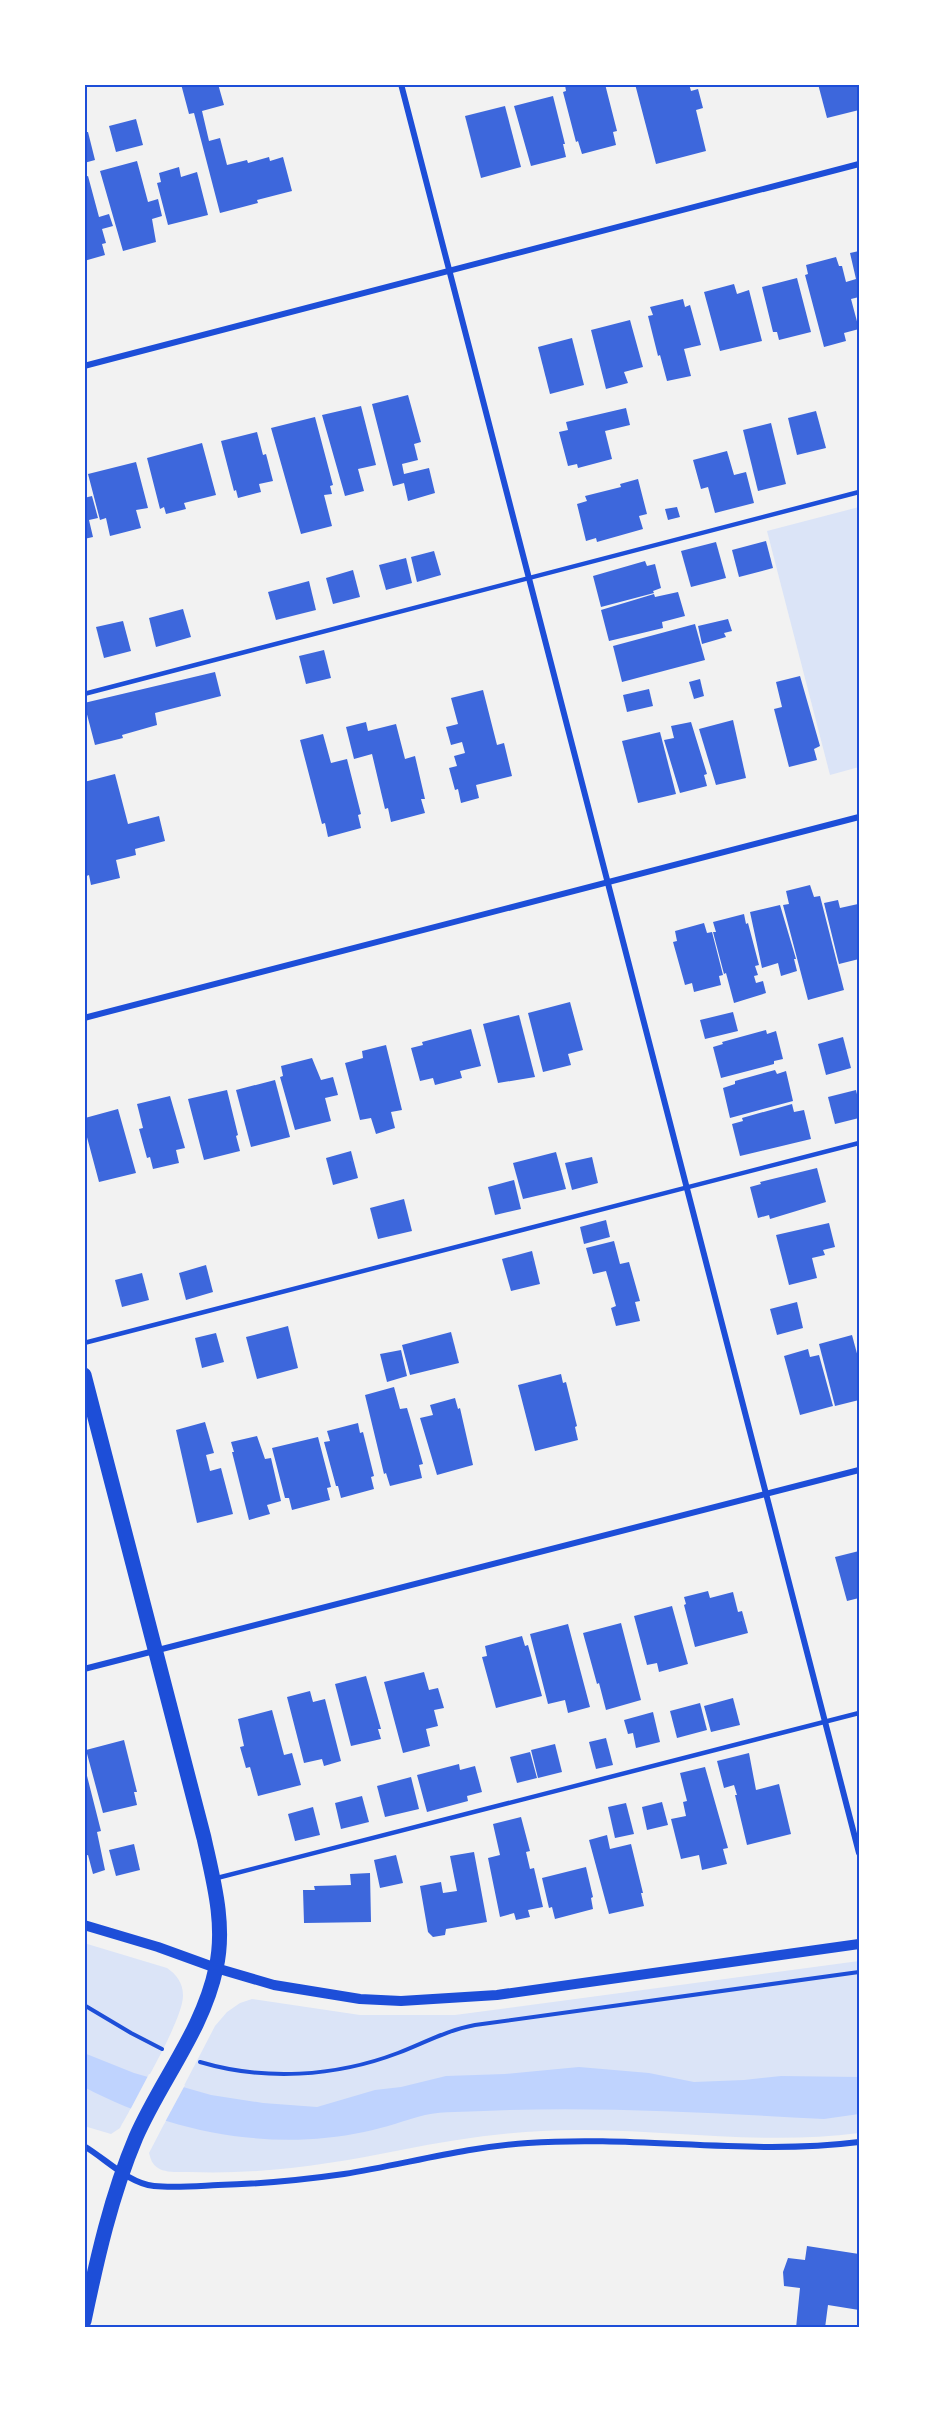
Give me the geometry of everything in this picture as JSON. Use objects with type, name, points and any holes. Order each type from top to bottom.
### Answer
[{"type":"main road","points":[[84,1375],[213,1878],[219,1919],[216,1968],[207,1998],[179,2049],[137,2136],[99,2247],[84,2321]]},
{"type":"street","points":[[401,84],[859,1853]]},
{"type":"street","points":[[84,366],[859,164]]},
{"type":"street","points":[[84,1018],[859,817]]},
{"type":"street","points":[[84,1669],[859,1470]]},
{"type":"street","points":[[84,1925],[274,1985],[338,1996],[401,2001],[446,2000],[573,1985],[859,1944]]},
{"type":"street","points":[[84,2146],[137,2182],[152,2186],[230,2185],[285,2181],[346,2174],[469,2149],[528,2143],[580,2141],[773,2148],[821,2147],[859,2142]]},
{"type":"lane","points":[[84,694],[859,492]]},
{"type":"lane","points":[[84,1343],[859,1143]]},
{"type":"lane","points":[[213,1878],[244,1872],[859,1713]]},
{"type":"path","points":[[192,2060],[233,2070],[263,2074],[286,2075],[322,2071],[380,2059],[445,2033],[475,2025],[859,1972]]},
{"type":"path","points":[[84,2005],[130,2034],[179,2049]]},
{"type":"shaded area","points":[[859,507],[859,767],[830,775],[767,531]]},
{"type":"shaded area","points":[[84,1943],[167,1968],[178,1979],[183,1991],[181,2007],[167,2041],[120,2128],[111,2134],[84,2126]]},
{"type":"shaded area","points":[[859,1961],[859,2133],[757,2138],[620,2131],[540,2131],[470,2138],[322,2164],[242,2172],[165,2171],[154,2165],[149,2153],[215,2026],[227,2012],[240,2003],[252,1999],[360,2015],[455,2015]]},
{"type":"water","points":[[84,2053],[134,2073],[211,2095],[263,2103],[317,2107],[375,2090],[401,2087],[446,2076],[505,2074],[579,2067],[649,2073],[694,2082],[781,2076],[859,2077],[859,2114],[824,2119],[611,2110],[455,2112],[425,2115],[372,2130],[328,2138],[293,2140],[257,2138],[221,2134],[150,2116],[84,2087]]},
{"type":"pier","points":[[149,2074],[185,2085],[164,2124],[129,2112]]},
{"type":"building","points":[[181,84],[218,84],[224,105],[202,111],[209,141],[220,138],[227,165],[247,160],[248,163],[269,157],[270,161],[283,157],[292,191],[220,213],[194,113],[189,114]]},
{"type":"building","points":[[605,84],[617,131],[613,132],[616,145],[582,154],[578,141],[576,142],[563,92],[566,91],[565,85]]},
{"type":"building","points":[[635,84],[689,84],[691,91],[698,89],[703,108],[696,110],[706,151],[656,164]]},
{"type":"building","points":[[818,84],[859,84],[859,110],[827,118]]},
{"type":"building","points":[[553,96],[566,157],[531,166],[514,106]]},
{"type":"building","points":[[505,106],[521,167],[481,178],[465,116]]},
{"type":"building","points":[[136,119],[143,145],[116,152],[109,126]]},
{"type":"building","points":[[85,127],[95,160],[84,163]]},
{"type":"building","points":[[137,161],[148,202],[158,199],[162,216],[152,219],[156,242],[123,251],[100,171]]},
{"type":"building","points":[[179,167],[181,177],[197,172],[208,215],[168,225],[157,183],[161,182],[159,173]]},
{"type":"building","points":[[88,176],[99,217],[109,214],[113,226],[102,229],[106,243],[102,244],[105,255],[84,261],[84,177]]},
{"type":"building","points":[[859,251],[859,297],[851,299],[859,329],[844,333],[846,341],[824,347],[805,275],[808,274],[806,265],[836,257],[839,266],[842,266],[846,282],[856,279],[850,253]]},
{"type":"building","points":[[797,278],[811,332],[779,340],[777,332],[773,332],[762,287]]},
{"type":"building","points":[[734,284],[737,294],[749,290],[762,341],[720,351],[704,292]]},
{"type":"building","points":[[683,299],[685,307],[690,305],[701,345],[684,349],[691,376],[667,381],[648,316],[653,315],[650,307]]},
{"type":"building","points":[[630,320],[643,367],[624,372],[628,383],[606,389],[591,330]]},
{"type":"building","points":[[572,338],[584,385],[550,394],[538,347]]},
{"type":"building","points":[[408,395],[421,442],[414,444],[418,460],[402,464],[404,474],[429,468],[435,493],[408,501],[404,483],[393,486],[372,404]]},
{"type":"building","points":[[361,406],[376,465],[358,469],[364,491],[345,496],[322,415]]},
{"type":"building","points":[[626,408],[630,425],[605,431],[612,459],[578,468],[577,464],[568,466],[559,432],[568,430],[566,422]]},
{"type":"building","points":[[816,411],[826,448],[797,455],[788,418]]},
{"type":"building","points":[[315,417],[333,485],[330,486],[332,494],[324,495],[332,526],[301,534],[271,428]]},
{"type":"building","points":[[771,423],[786,484],[758,491],[743,430]]},
{"type":"building","points":[[257,432],[273,481],[259,484],[261,492],[238,498],[236,490],[234,491],[221,441]]},
{"type":"building","points":[[202,443],[216,495],[184,503],[186,509],[166,514],[164,507],[160,509],[147,458]]},
{"type":"building","points":[[727,451],[734,475],[746,472],[754,503],[715,513],[708,487],[701,489],[693,460]]},
{"type":"building","points":[[136,462],[148,508],[136,510],[141,528],[110,536],[106,518],[100,520],[88,474]]},
{"type":"building","points":[[638,479],[647,514],[639,516],[643,529],[597,542],[596,538],[586,541],[577,504],[587,501],[585,496],[621,487],[620,484]]},
{"type":"building","points":[[92,496],[98,518],[89,520],[93,537],[84,539],[84,498]]},
{"type":"building","points":[[677,507],[680,517],[668,520],[665,509]]},
{"type":"building","points":[[766,541],[773,568],[739,577],[732,550]]},
{"type":"building","points":[[716,542],[726,578],[691,587],[681,551]]},
{"type":"building","points":[[434,551],[441,575],[417,582],[411,557]]},
{"type":"building","points":[[406,558],[412,583],[386,590],[379,565]]},
{"type":"building","points":[[645,561],[647,566],[655,564],[661,588],[653,591],[654,593],[601,607],[593,576]]},
{"type":"building","points":[[353,570],[360,597],[333,604],[326,578]]},
{"type":"building","points":[[309,581],[316,610],[276,620],[268,592]]},
{"type":"building","points":[[678,592],[685,616],[662,622],[663,628],[609,641],[601,610],[654,594],[655,597]]},
{"type":"building","points":[[183,609],[191,637],[156,647],[149,618]]},
{"type":"building","points":[[728,619],[732,631],[724,633],[726,637],[702,644],[698,626]]},
{"type":"building","points":[[123,621],[131,651],[104,658],[96,627]]},
{"type":"building","points":[[695,624],[705,660],[622,682],[613,646]]},
{"type":"building","points":[[324,650],[331,678],[306,684],[299,656]]},
{"type":"building","points":[[215,672],[221,696],[155,713],[157,725],[122,735],[123,738],[95,745],[84,703]]},
{"type":"building","points":[[800,676],[820,746],[814,749],[817,760],[789,767],[774,709],[782,707],[776,682]]},
{"type":"building","points":[[700,679],[704,696],[694,699],[689,682]]},
{"type":"building","points":[[649,689],[653,706],[627,712],[623,695]]},
{"type":"building","points":[[483,690],[497,745],[504,743],[512,776],[476,785],[479,798],[461,803],[449,768],[457,766],[454,756],[465,753],[462,742],[451,745],[446,727],[458,724],[451,698]]},
{"type":"building","points":[[733,720],[746,778],[716,785],[699,729]]},
{"type":"building","points":[[366,722],[368,731],[396,724],[405,759],[415,756],[425,799],[421,799],[425,813],[391,822],[388,808],[385,809],[372,754],[354,759],[346,727]]},
{"type":"building","points":[[691,722],[707,774],[704,775],[707,786],[680,793],[664,740],[674,738],[671,726]]},
{"type":"building","points":[[660,732],[676,794],[638,803],[622,741]]},
{"type":"building","points":[[323,734],[331,763],[347,759],[361,814],[358,815],[361,828],[328,837],[325,823],[322,824],[300,740]]},
{"type":"building","points":[[115,774],[128,824],[159,816],[165,841],[135,849],[136,855],[116,860],[120,878],[91,885],[89,875],[84,877],[84,782]]},
{"type":"building","points":[[810,885],[814,897],[820,896],[844,990],[808,1000],[783,905],[789,904],[786,891]]},
{"type":"building","points":[[838,900],[840,908],[858,904],[859,907],[859,959],[839,964],[824,903]]},
{"type":"building","points":[[780,905],[796,959],[794,959],[797,971],[781,976],[778,963],[762,968],[750,912]]},
{"type":"building","points":[[744,914],[759,965],[755,966],[758,975],[754,976],[756,983],[763,981],[766,993],[734,1003],[713,932],[716,932],[713,922]]},
{"type":"building","points":[[704,923],[707,933],[712,932],[723,975],[719,976],[721,985],[694,992],[692,983],[685,985],[673,942],[677,941],[675,931]]},
{"type":"building","points":[[570,1002],[583,1050],[568,1054],[571,1065],[543,1072],[528,1013]]},
{"type":"building","points":[[733,1012],[738,1031],[705,1039],[700,1020]]},
{"type":"building","points":[[519,1015],[535,1077],[498,1083],[483,1024]]},
{"type":"building","points":[[471,1029],[481,1066],[460,1071],[462,1078],[435,1085],[433,1078],[420,1081],[411,1048],[423,1045],[422,1042]]},
{"type":"building","points":[[766,1030],[767,1034],[776,1031],[783,1059],[774,1061],[774,1064],[721,1078],[713,1047],[723,1044],[722,1042]]},
{"type":"building","points":[[843,1037],[851,1068],[826,1075],[818,1044]]},
{"type":"building","points":[[386,1045],[402,1110],[391,1112],[395,1128],[376,1134],[371,1118],[360,1120],[345,1063],[363,1058],[362,1051]]},
{"type":"building","points":[[312,1058],[321,1080],[333,1077],[338,1095],[325,1098],[331,1121],[295,1130],[280,1077],[283,1076],[281,1066]]},
{"type":"building","points":[[775,1070],[777,1074],[786,1071],[793,1101],[730,1118],[723,1088],[735,1084],[735,1081]]},
{"type":"building","points":[[275,1080],[290,1137],[251,1147],[236,1090]]},
{"type":"building","points":[[227,1090],[240,1151],[204,1160],[188,1099]]},
{"type":"building","points":[[856,1090],[859,1118],[835,1124],[828,1097]]},
{"type":"building","points":[[170,1096],[185,1148],[176,1150],[179,1163],[153,1169],[150,1157],[147,1158],[139,1129],[143,1128],[137,1104]]},
{"type":"building","points":[[792,1104],[794,1112],[804,1110],[811,1139],[740,1156],[732,1124],[743,1121],[742,1118]]},
{"type":"building","points":[[118,1109],[136,1173],[99,1182],[84,1126],[87,1125],[85,1118]]},
{"type":"building","points":[[351,1151],[358,1178],[333,1185],[326,1158]]},
{"type":"building","points":[[556,1152],[566,1189],[523,1199],[513,1163]]},
{"type":"building","points":[[592,1157],[598,1183],[572,1190],[565,1163]]},
{"type":"building","points":[[817,1168],[826,1202],[770,1219],[769,1215],[758,1218],[750,1187],[761,1184],[760,1182]]},
{"type":"building","points":[[514,1180],[521,1209],[495,1215],[488,1187]]},
{"type":"building","points":[[404,1199],[412,1231],[378,1239],[370,1208]]},
{"type":"building","points":[[606,1220],[610,1237],[584,1244],[580,1227]]},
{"type":"building","points":[[829,1223],[835,1247],[823,1250],[825,1255],[812,1258],[817,1278],[789,1285],[776,1235]]},
{"type":"building","points":[[614,1241],[620,1264],[629,1262],[640,1301],[635,1302],[640,1321],[616,1326],[611,1308],[616,1306],[606,1271],[593,1274],[586,1248]]},
{"type":"building","points":[[532,1251],[540,1284],[511,1291],[502,1259]]},
{"type":"building","points":[[206,1265],[213,1292],[186,1300],[179,1273]]},
{"type":"building","points":[[142,1273],[149,1300],[122,1307],[115,1280]]},
{"type":"building","points":[[797,1302],[803,1328],[777,1335],[770,1309]]},
{"type":"building","points":[[288,1326],[298,1368],[257,1379],[246,1337]]},
{"type":"building","points":[[451,1332],[459,1363],[410,1375],[402,1345]]},
{"type":"building","points":[[216,1333],[224,1362],[202,1368],[195,1338]]},
{"type":"building","points":[[852,1335],[859,1361],[859,1400],[835,1406],[819,1344]]},
{"type":"building","points":[[808,1349],[810,1357],[819,1355],[833,1406],[800,1415],[784,1356]]},
{"type":"building","points":[[401,1350],[407,1376],[387,1382],[380,1354]]},
{"type":"building","points":[[561,1374],[563,1383],[566,1382],[577,1426],[575,1427],[578,1440],[535,1451],[518,1385]]},
{"type":"building","points":[[394,1387],[400,1409],[407,1408],[423,1464],[419,1465],[422,1478],[390,1486],[386,1473],[384,1474],[365,1395]]},
{"type":"building","points":[[455,1398],[458,1409],[460,1408],[473,1465],[437,1475],[420,1418],[433,1415],[430,1405]]},
{"type":"building","points":[[205,1422],[214,1453],[206,1455],[210,1471],[221,1468],[233,1514],[197,1523],[176,1430]]},
{"type":"building","points":[[358,1423],[360,1433],[363,1432],[374,1476],[371,1477],[374,1489],[341,1498],[324,1442],[330,1441],[327,1431]]},
{"type":"building","points":[[257,1436],[265,1459],[271,1458],[281,1501],[267,1505],[270,1514],[249,1520],[231,1442]]},
{"type":"building","points":[[318,1437],[331,1487],[327,1488],[330,1500],[292,1510],[289,1498],[285,1498],[272,1448]]},
{"type":"building","points":[[859,1551],[859,1598],[847,1601],[835,1557]]},
{"type":"building","points":[[708,1591],[710,1598],[733,1592],[738,1612],[742,1611],[748,1633],[695,1647],[684,1597]]},
{"type":"building","points":[[672,1606],[688,1664],[659,1672],[657,1663],[647,1665],[634,1616]]},
{"type":"building","points":[[621,1623],[641,1700],[606,1710],[583,1633]]},
{"type":"building","points":[[568,1624],[590,1707],[568,1713],[565,1700],[548,1704],[530,1634]]},
{"type":"building","points":[[522,1636],[525,1646],[528,1645],[542,1696],[496,1708],[482,1657],[487,1656],[485,1646]]},
{"type":"building","points":[[424,1672],[429,1690],[438,1688],[444,1708],[434,1710],[438,1726],[426,1729],[430,1746],[403,1753],[384,1682]]},
{"type":"building","points":[[366,1676],[381,1729],[378,1729],[381,1739],[351,1746],[335,1684]]},
{"type":"building","points":[[310,1691],[313,1702],[325,1699],[341,1761],[324,1766],[322,1759],[304,1763],[287,1697]]},
{"type":"building","points":[[733,1698],[740,1725],[711,1732],[704,1706]]},
{"type":"building","points":[[700,1703],[707,1730],[677,1738],[670,1711]]},
{"type":"building","points":[[272,1710],[284,1755],[292,1753],[301,1785],[258,1796],[250,1767],[246,1768],[240,1747],[244,1746],[238,1719]]},
{"type":"building","points":[[653,1712],[660,1742],[636,1748],[633,1733],[628,1734],[624,1720]]},
{"type":"building","points":[[606,1738],[613,1765],[596,1769],[589,1742]]},
{"type":"building","points":[[124,1740],[137,1792],[134,1792],[137,1805],[103,1813],[86,1750]]},
{"type":"building","points":[[555,1744],[562,1772],[538,1778],[531,1750]]},
{"type":"building","points":[[530,1752],[537,1778],[517,1783],[510,1757]]},
{"type":"building","points":[[749,1753],[756,1790],[779,1784],[791,1834],[747,1845],[734,1785],[724,1788],[717,1761]]},
{"type":"building","points":[[84,1764],[101,1831],[97,1832],[105,1870],[93,1874],[88,1855],[84,1856]]},
{"type":"building","points":[[459,1764],[460,1770],[475,1766],[482,1792],[467,1796],[468,1801],[427,1812],[417,1775]]},
{"type":"building","points":[[705,1767],[728,1848],[723,1849],[727,1864],[702,1870],[699,1855],[681,1859],[671,1819],[686,1816],[683,1802],[687,1801],[680,1773]]},
{"type":"building","points":[[411,1777],[419,1809],[385,1817],[377,1786]]},
{"type":"building","points":[[362,1796],[369,1822],[341,1829],[335,1803]]},
{"type":"building","points":[[662,1802],[668,1825],[647,1830],[642,1807]]},
{"type":"building","points":[[626,1803],[634,1834],[615,1838],[608,1807]]},
{"type":"building","points":[[313,1807],[320,1835],[295,1841],[288,1814]]},
{"type":"building","points":[[521,1817],[530,1851],[526,1852],[530,1869],[534,1868],[543,1907],[528,1910],[530,1917],[516,1920],[514,1913],[500,1917],[488,1858],[500,1855],[493,1824]]},
{"type":"building","points":[[607,1835],[610,1849],[631,1844],[644,1906],[609,1914],[589,1840]]},
{"type":"building","points":[[134,1844],[140,1870],[116,1876],[109,1850]]},
{"type":"building","points":[[474,1852],[487,1922],[446,1929],[445,1935],[433,1937],[428,1932],[420,1886],[441,1882],[443,1893],[457,1891],[450,1856]]},
{"type":"building","points":[[396,1855],[403,1883],[380,1888],[374,1860]]},
{"type":"building","points":[[586,1867],[593,1897],[591,1898],[593,1909],[555,1919],[552,1907],[549,1908],[542,1878]]},
{"type":"building","points":[[370,1873],[371,1922],[304,1923],[303,1890],[315,1890],[314,1886],[351,1885],[350,1874]]},
{"type":"building","points":[[807,2246],[859,2254],[859,2310],[828,2305],[825,2328],[796,2328],[800,2288],[784,2286],[783,2272],[788,2258],[805,2260]]}]
